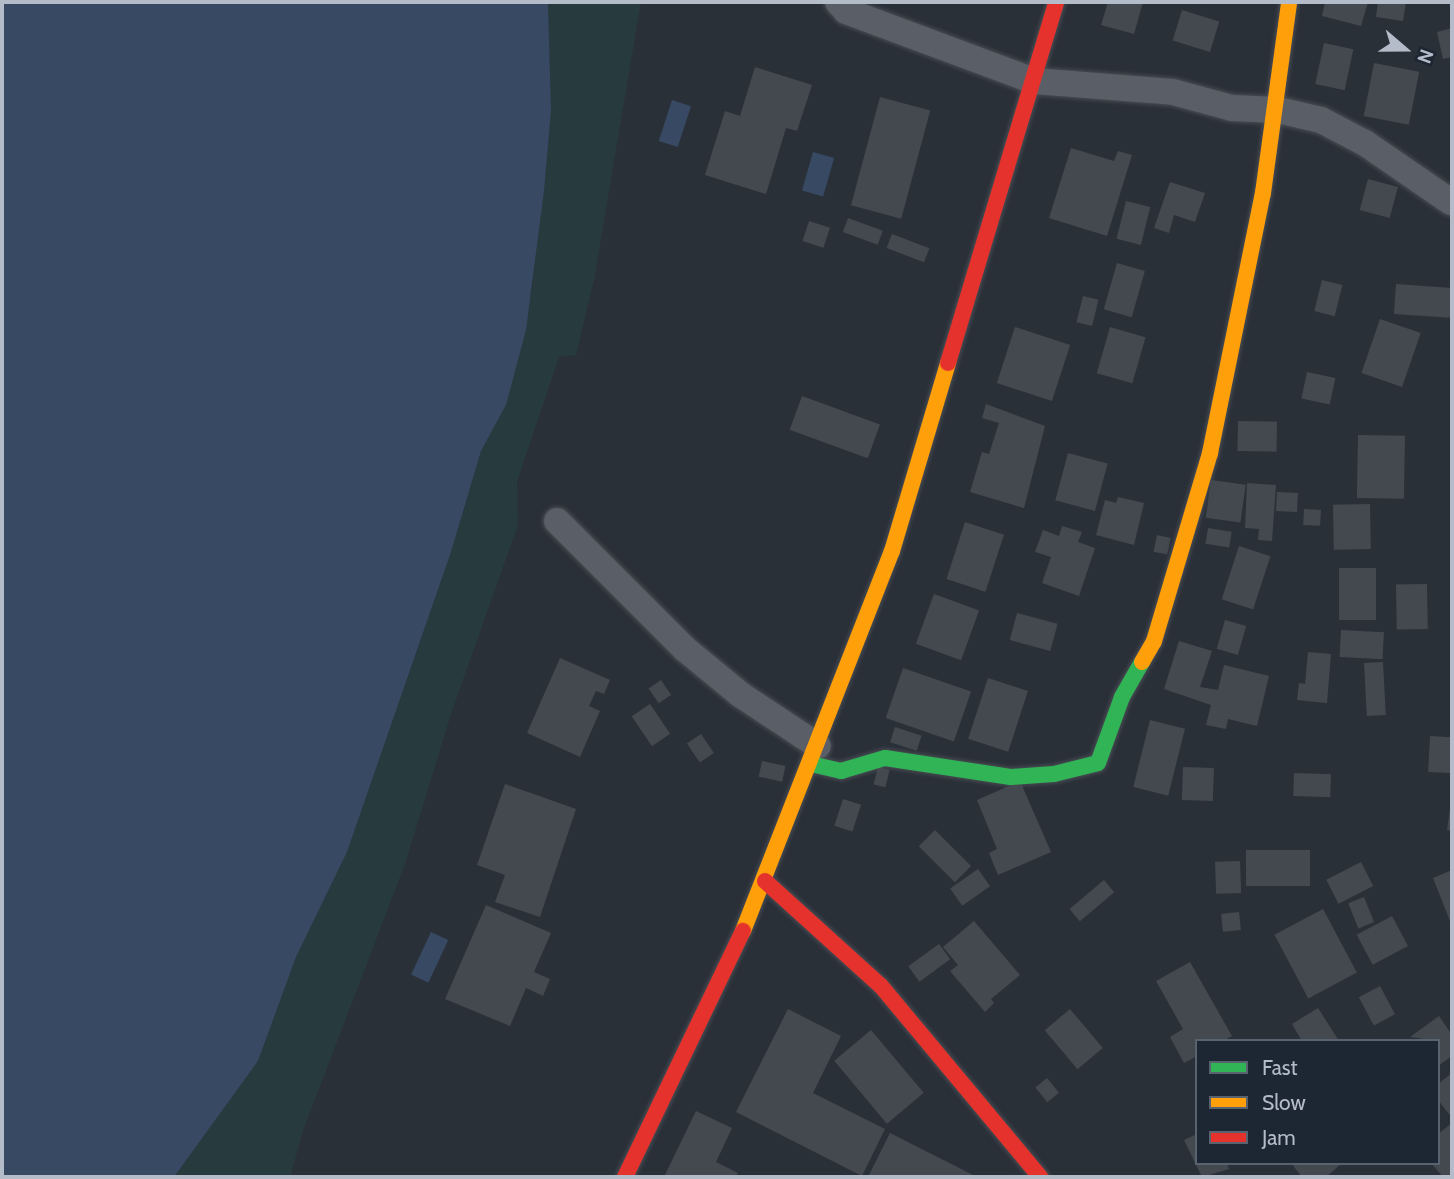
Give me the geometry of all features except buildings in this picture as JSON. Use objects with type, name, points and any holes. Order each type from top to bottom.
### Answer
[{"type":"street","points":[[838,2],[846,10],[1034,81],[1173,92],[1232,107],[1278,110],[1332,126],[1451,202]]},
{"type":"street","points":[[625,1177],[713,1000],[765,881],[892,551],[1056,2]]},
{"type":"street","points":[[557,521],[685,649],[814,755],[841,771],[885,758],[1011,777],[1054,774],[1098,763],[1122,698],[1154,641],[1210,453],[1278,110],[1289,2]]},
{"type":"street","points":[[765,881],[881,986],[1040,1177]]},
{"type":"green space","points":[[548,2],[641,2],[594,280],[576,355],[559,357],[517,482],[518,525],[452,711],[405,864],[304,1128],[290,1177],[174,1177],[258,1061],[296,957],[347,852],[451,552],[481,451],[506,405],[532,289],[551,110]]},
{"type":"water","points":[[2,2],[548,2],[551,110],[544,191],[526,330],[506,405],[481,451],[451,552],[347,852],[296,957],[258,1061],[174,1177],[2,1177]]},
{"type":"water","points":[[672,100],[691,106],[678,147],[659,141]]},
{"type":"water","points":[[813,152],[834,158],[823,197],[802,190]]},
{"type":"water","points":[[431,932],[448,940],[428,983],[411,975]]},
{"type":"traffic: fast","points":[[811,764],[841,771],[885,758],[1011,777],[1054,774],[1098,763],[1122,697],[1142,662]]},
{"type":"traffic: slow","points":[[1142,662],[1154,641],[1210,453],[1263,193],[1289,2]]},
{"type":"traffic: slow","points":[[743,931],[892,551],[948,363]]},
{"type":"traffic: jam","points":[[948,363],[1056,2]]},
{"type":"traffic: jam","points":[[765,881],[881,986],[1040,1177]]},
{"type":"traffic: jam","points":[[625,1177],[743,931]]}]
